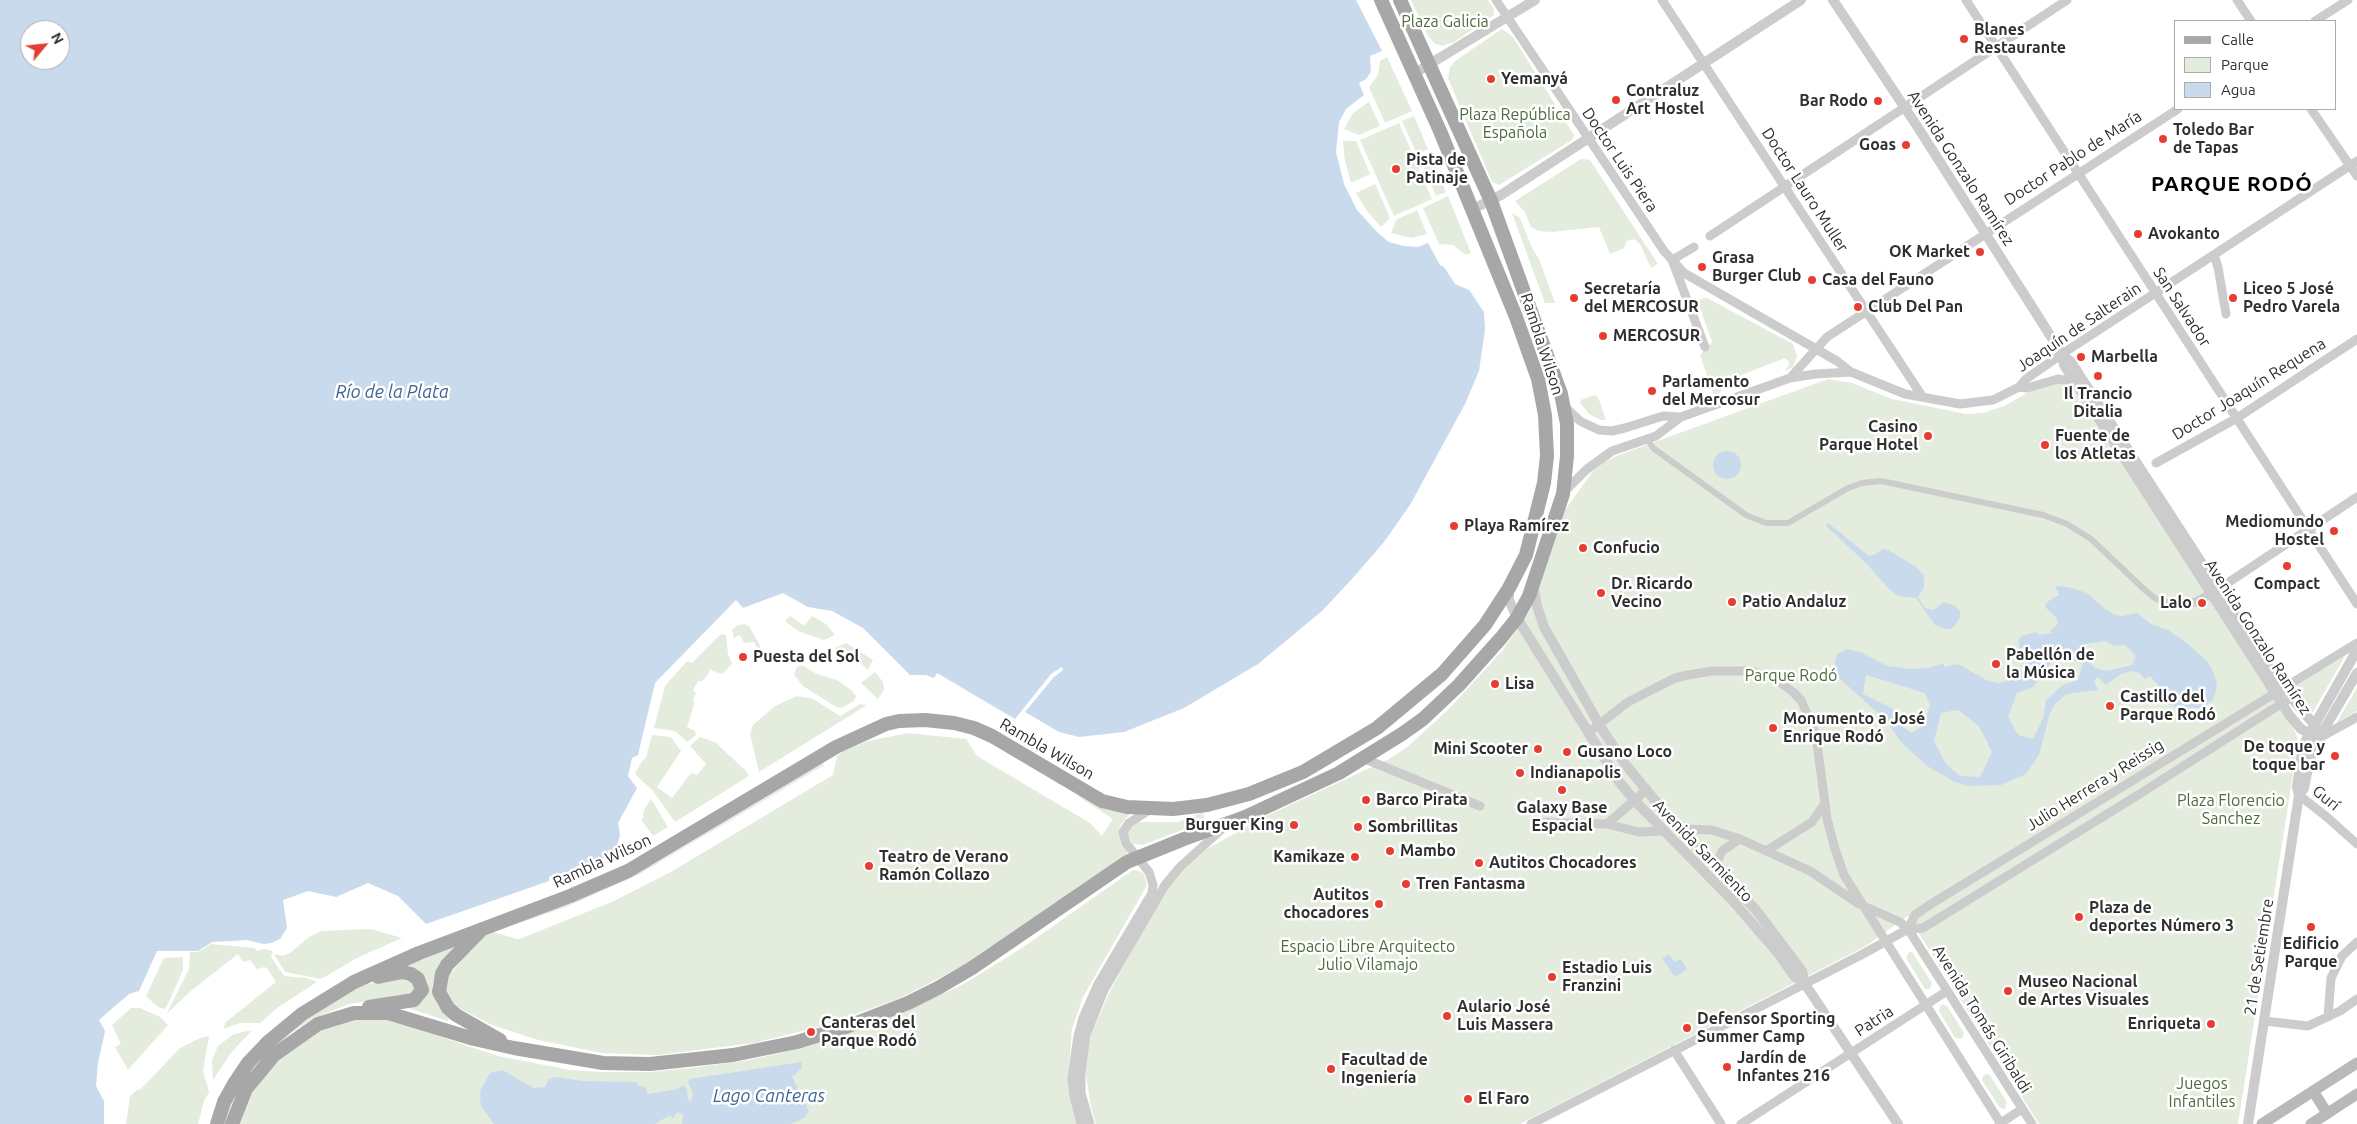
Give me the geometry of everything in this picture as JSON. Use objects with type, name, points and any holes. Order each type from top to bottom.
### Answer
[{"type":"main road","name":"Rambla Wilson","points":[[218,1124],[224,1102],[234,1084],[248,1063],[267,1043],[302,1014],[354,982],[419,952],[570,896],[628,871],[862,733],[899,721],[939,721],[974,728],[992,736],[1102,801],[1127,807],[1151,809],[1189,808],[1249,794],[1286,780],[1332,757],[1381,725],[1442,674],[1485,625],[1509,588],[1526,555],[1540,501],[1547,456],[1546,415],[1538,379],[1516,317],[1473,209],[1415,73],[1381,0]]},
{"type":"main road","name":"Rambla Wilson","points":[[354,1013],[366,1011],[388,1013],[474,1039],[514,1048],[603,1063],[650,1064],[760,1050],[846,1027],[908,1003],[938,988],[972,968],[1112,871],[1138,857],[1226,824],[1339,773],[1365,759],[1429,713],[1472,672],[1517,618],[1533,584],[1563,494],[1567,456],[1564,406],[1491,201],[1400,0]]},
{"type":"main road","points":[[485,926],[447,965],[442,974],[439,992],[448,1008],[456,1015],[514,1048]]},
{"type":"main road","points":[[232,1124],[246,1089],[265,1064],[310,1028],[381,1004],[414,1000],[422,990],[418,979],[411,974],[402,972],[354,982]]},
{"type":"main road","points":[[2262,1124],[2357,1063]]},
{"type":"main road","points":[[2313,1092],[2327,1113]]},
{"type":"main road","points":[[2311,1124],[2357,1094]]},
{"type":"street","name":"Doctor Luis Piera","points":[[1496,0],[1664,251],[1684,273],[1838,361],[1851,372],[1897,392],[1922,396]]},
{"type":"street","points":[[1415,73],[1535,0]]},
{"type":"street","name":"Doctor Lauro Muller","points":[[1662,0],[1785,186],[1865,312],[1922,396]]},
{"type":"street","points":[[1473,209],[1491,201],[1802,0]]},
{"type":"street","name":"Avenida Gonzalo Ramírez","points":[[1832,0],[1904,107],[2062,354],[2071,362],[2286,701],[2297,725],[2314,736],[2315,724],[2286,701]]},
{"type":"street","name":"San Salvador","points":[[1966,0],[2357,604]]},
{"type":"street","points":[[1710,236],[2067,0]]},
{"type":"street","points":[[2237,0],[2250,20]]},
{"type":"street","points":[[2317,20],[2348,0]]},
{"type":"street","name":"Doctor Pablo de María","points":[[1790,378],[1815,348],[1827,337],[1984,233],[2176,110]]},
{"type":"street","points":[[2312,110],[2354,163],[2357,176]]},
{"type":"street","name":"Joaquín de Salterain","points":[[1922,396],[1960,404],[1976,403],[1993,400],[2019,387],[2026,379],[2062,354],[2354,163]]},
{"type":"street","points":[[1672,260],[1694,247]]},
{"type":"street","points":[[2214,255],[2218,267],[2226,314]]},
{"type":"street","name":"Doctor Luis Piera","points":[[1672,260],[1705,347]]},
{"type":"street","name":"Doctor Joaquín Requena","points":[[2156,463],[2237,418],[2357,339]]},
{"type":"street","name":"Avenida Gonzalo Ramírez","points":[[2062,354],[2064,365],[2215,591]]},
{"type":"street","name":"Doctor Luis Piera","points":[[1790,378],[1815,374],[1851,372]]},
{"type":"street","points":[[1563,494],[1602,457],[1648,440],[1681,417],[1790,378]]},
{"type":"street","name":"Joaquín de Salterain","points":[[2019,387],[2027,388],[2058,379],[2075,382]]},
{"type":"street","points":[[1564,406],[1580,421],[1599,430],[1612,431],[1663,416],[1681,417]]},
{"type":"street","points":[[1625,428],[1630,446]]},
{"type":"street","points":[[1648,440],[1653,448],[1746,515],[1766,523],[1788,522],[1848,488],[1862,483],[1881,481],[2043,515],[2067,524],[2091,539],[2146,591],[2156,599],[2168,603],[2196,602],[2357,497]]},
{"type":"street","name":"Avenida Sarmiento","points":[[1533,584],[1538,612],[1544,627],[1600,726],[1645,791],[1756,910],[1782,941],[1802,971],[1805,984]]},
{"type":"street","name":"Avenida Sarmiento","points":[[1509,588],[1509,600],[1517,618],[1588,733],[1634,801],[1732,900],[1778,953],[1794,976],[1805,984],[1898,1124]]},
{"type":"street","name":"Julio Herrera y Reissig","points":[[1908,929],[1915,915],[1931,904],[2357,643]]},
{"type":"street","points":[[2315,724],[2357,650]]},
{"type":"street","points":[[1588,733],[1600,726],[1611,714],[1628,702],[1675,678],[1712,671],[1739,670],[1774,678],[1784,684],[1800,700],[1813,724],[1819,744],[1825,803],[1835,849],[1844,875],[2000,1124],[2022,1110]]},
{"type":"street","name":"21 de Setiembre","points":[[2248,1124],[2299,794],[2304,788],[2314,736],[2357,673]]},
{"type":"street","name":"Julio Herrera y Reissig","points":[[1530,1124],[1805,984],[1908,929],[1923,928],[2138,796],[2286,701]]},
{"type":"street","points":[[2314,736],[2355,721]]},
{"type":"street","points":[[1365,759],[1480,806]]},
{"type":"street","points":[[1607,824],[1645,791]]},
{"type":"street","name":"Gurí","points":[[2299,794],[2357,844]]},
{"type":"street","points":[[1766,851],[1808,826],[1825,803]]},
{"type":"street","points":[[1081,1124],[1072,1078],[1078,1036],[1086,1011],[1098,984],[1152,893],[1152,878],[1147,868],[1126,843],[1123,832],[1129,823],[1151,809]]},
{"type":"street","points":[[1540,822],[1607,824],[1638,832],[1662,831]]},
{"type":"street","points":[[1090,1124],[1082,1093],[1081,1073],[1086,1035],[1104,990],[1164,885],[1180,867],[1226,824]]},
{"type":"street","points":[[1678,828],[1690,827],[1712,830],[1740,839],[1810,871],[1866,908],[1893,917],[1908,929]]},
{"type":"street","points":[[1716,868],[1722,851],[1740,839]]},
{"type":"street","name":"Avenida Tomás Giribaldi","points":[[1908,929],[2032,1124]]},
{"type":"street","points":[[2328,1017],[2329,989],[2334,972],[2342,956],[2357,942]]},
{"type":"street","name":"Patria","points":[[1741,1124],[1947,991]]},
{"type":"street","points":[[2264,1021],[2308,1026],[2328,1017],[2357,999]]},
{"type":"street","points":[[1674,1050],[1721,1124]]},
{"type":"street","points":[[1548,1116],[1553,1124]]},
{"type":"green space","name":"Plaza Galicia","points":[[1411,0],[1488,0],[1494,9],[1494,15],[1454,42],[1442,46],[1434,43],[1428,36]]},
{"type":"green space","name":"Plaza República Española","points":[[1502,29],[1513,37],[1574,135],[1572,140],[1499,185],[1492,182],[1448,78],[1450,67],[1455,61]]},
{"type":"green space","points":[[1387,57],[1412,111],[1385,123],[1369,87],[1378,75],[1380,61]]},
{"type":"green space","points":[[1369,102],[1380,126],[1359,135],[1344,129],[1353,113]]},
{"type":"green space","points":[[1414,116],[1428,149],[1417,154],[1402,121]]},
{"type":"green space","name":"Pista de Patinaje","points":[[1399,123],[1432,199],[1394,216],[1360,140]]},
{"type":"green space","points":[[1343,141],[1356,141],[1370,174],[1351,183],[1345,161]]},
{"type":"green space","points":[[1581,159],[1590,160],[1658,264],[1651,268],[1640,244],[1634,239],[1627,241],[1624,248],[1610,254],[1599,227],[1551,232],[1539,231],[1531,227],[1525,212],[1515,201]]},
{"type":"green space","points":[[1433,160],[1446,192],[1436,196],[1422,164]]},
{"type":"green space","points":[[1375,184],[1390,218],[1381,227],[1367,211],[1356,193]]},
{"type":"green space","points":[[1448,196],[1471,253],[1466,255],[1453,245],[1439,244],[1423,208]]},
{"type":"green space","points":[[1417,210],[1427,234],[1411,238],[1391,233],[1396,220]]},
{"type":"green space","points":[[1512,213],[1520,218],[1532,248],[1539,259],[1555,303],[1545,303]]},
{"type":"green space","points":[[1707,298],[1793,344],[1797,356],[1793,367],[1785,371],[1790,363],[1785,358],[1729,380],[1719,394],[1714,396],[1700,355],[1712,342],[1699,305],[1701,299]]},
{"type":"green space","name":"Parque Rodó","points":[[1828,379],[1852,383],[1892,399],[1966,414],[1983,413],[2004,406],[2045,383],[2063,383],[2070,387],[2296,733],[2298,742],[2238,1124],[2039,1124],[1908,916],[1866,946],[1520,1124],[1096,1124],[1091,1107],[1085,1069],[1091,1035],[1110,991],[1164,891],[1179,873],[1207,849],[1260,819],[1389,759],[1406,748],[1448,710],[1502,651],[1530,611],[1565,510],[1593,471],[1604,462]]},
{"type":"green space","points":[[1594,395],[1598,397],[1606,420],[1601,420],[1589,414],[1580,403],[1581,400]]},
{"type":"green space","points":[[790,616],[804,626],[812,616],[826,624],[835,635],[824,640],[798,631],[785,621]]},
{"type":"green space","points":[[744,624],[749,626],[764,653],[760,654],[754,642],[744,643],[740,635],[734,638],[732,630],[738,625]]},
{"type":"green space","points":[[721,634],[726,635],[728,654],[732,664],[722,674],[706,668],[710,670],[709,673],[702,681],[698,681],[693,690],[696,693],[687,727],[695,731],[696,735],[687,742],[675,731],[654,728],[665,686],[687,661],[692,663]]},
{"type":"green space","points":[[846,643],[873,660],[868,670],[853,655],[839,658],[835,648]]},
{"type":"green space","points":[[2345,656],[2313,712],[2310,712],[2291,691],[2291,688]]},
{"type":"green space","points":[[802,665],[815,673],[839,681],[856,696],[854,701],[842,708],[836,707],[803,686],[794,674],[797,667]]},
{"type":"green space","points":[[875,672],[883,682],[884,690],[878,699],[861,683]]},
{"type":"green space","points":[[2357,688],[2357,711],[2337,723],[2337,722]]},
{"type":"green space","points":[[797,696],[813,699],[840,716],[860,704],[867,705],[759,772],[750,734],[753,725],[775,706]]},
{"type":"green space","points":[[908,733],[966,739],[977,756],[1090,823],[1102,836],[1113,819],[1076,795],[1103,808],[1130,814],[1121,824],[1119,831],[1121,842],[1128,853],[969,962],[924,986],[898,999],[822,1026],[754,1043],[658,1055],[602,1053],[538,1040],[492,1025],[455,1006],[445,993],[446,979],[482,936],[493,932],[517,939],[522,938],[614,901],[669,873],[833,775],[837,756],[842,752],[868,741]]},
{"type":"green space","points":[[652,735],[671,737],[681,751],[657,787],[672,798],[691,773],[697,775],[706,764],[690,746],[700,737],[715,742],[749,776],[675,822],[653,791],[635,774],[642,761],[646,758]]},
{"type":"green space","points":[[823,763],[824,765],[638,875],[566,907],[511,926],[598,892],[658,862]]},
{"type":"green space","points":[[651,799],[668,827],[653,836],[642,821],[644,810]]},
{"type":"green space","points":[[1203,812],[1205,821],[1143,845],[1133,844],[1127,834],[1130,827],[1137,822],[1178,822]]},
{"type":"green space","points":[[1133,870],[1144,874],[1147,885],[1083,997],[1072,1029],[1068,1080],[1076,1124],[239,1124],[251,1095],[273,1065],[308,1035],[347,1020],[388,1019],[498,1056],[570,1070],[603,1072],[651,1072],[691,1068],[750,1060],[809,1046],[870,1026],[962,985],[1022,948]]},
{"type":"green space","points":[[371,929],[402,938],[359,957],[321,979],[285,972],[274,954],[283,956],[290,953],[309,937],[321,931]]},
{"type":"green space","points":[[211,944],[255,948],[256,951],[265,949],[273,951],[271,957],[284,976],[307,978],[317,982],[277,1008],[260,1023],[240,1023],[223,1029],[226,1022],[276,982],[267,968],[257,969],[250,960],[243,962],[238,954],[192,990],[167,1013],[189,969],[190,952],[198,952]]},
{"type":"green space","points":[[455,947],[437,970],[432,985],[437,1004],[449,1018],[448,1021],[405,1007],[428,989],[427,982],[423,976],[395,969]]},
{"type":"green space","points":[[1909,952],[1912,952],[1932,983],[1930,989],[1925,989],[1906,958]]},
{"type":"green space","points":[[183,957],[183,970],[168,1004],[165,1009],[158,1007],[146,996],[164,958]]},
{"type":"green space","points":[[402,978],[415,983],[415,993],[349,1004],[312,1019],[291,1033],[270,1051],[226,1124],[224,1124],[232,1098],[255,1063],[300,1022],[362,985]]},
{"type":"green space","points":[[1943,1004],[1947,1006],[1964,1033],[1962,1039],[1955,1038],[1939,1011],[1940,1006]]},
{"type":"green space","points":[[131,1008],[140,1008],[160,1017],[168,1025],[128,1070],[115,1047],[121,1044],[112,1025]]},
{"type":"green space","points":[[252,1030],[230,1054],[213,1080],[212,1060],[218,1046],[234,1034]]},
{"type":"green space","points":[[209,1036],[203,1071],[209,1092],[204,1101],[198,1124],[126,1124],[130,1096],[138,1089],[140,1090],[180,1048],[200,1038]]},
{"type":"green space","points":[[1989,1074],[2007,1102],[2005,1109],[2000,1108],[1982,1080],[1983,1076]]},
{"type":"water","name":"Río de la Plata","points":[[0,0],[1356,0],[1382,51],[1370,56],[1371,72],[1366,79],[1359,83],[1364,95],[1346,109],[1339,122],[1336,152],[1344,184],[1357,210],[1389,242],[1418,247],[1428,243],[1440,265],[1444,267],[1455,284],[1469,290],[1484,312],[1485,330],[1479,371],[1465,404],[1410,505],[1384,542],[1322,611],[1258,664],[1184,708],[1124,732],[1079,737],[1059,732],[1025,712],[1054,677],[1063,670],[1062,667],[1051,674],[1015,719],[937,673],[934,678],[926,675],[910,675],[863,628],[832,611],[808,607],[783,593],[743,608],[736,600],[655,683],[638,755],[632,758],[628,776],[637,788],[618,823],[620,835],[615,853],[566,875],[565,872],[549,877],[549,881],[426,924],[398,896],[368,883],[336,897],[308,891],[283,900],[287,928],[280,939],[271,943],[264,944],[247,940],[212,942],[198,951],[157,951],[139,991],[129,994],[99,1020],[105,1031],[98,1063],[96,1086],[104,1101],[104,1124],[0,1124]]},
{"type":"water","points":[[1727,451],[1737,455],[1741,465],[1737,475],[1727,479],[1717,475],[1713,465],[1717,455]]},
{"type":"water","points":[[1828,523],[1869,556],[1883,549],[1888,550],[1915,566],[1924,575],[1924,588],[1918,597],[1925,608],[1933,610],[1944,602],[1955,606],[1960,611],[1960,617],[1956,624],[1951,629],[1935,625],[1916,598],[1899,596],[1890,590],[1865,562],[1826,526]]},
{"type":"water","points":[[2055,586],[2069,587],[2087,593],[2105,609],[2116,615],[2122,616],[2137,613],[2151,624],[2168,630],[2184,641],[2207,661],[2212,669],[2217,683],[2212,701],[2200,708],[2176,707],[2167,704],[2160,698],[2163,695],[2159,686],[2150,676],[2145,679],[2139,673],[2132,671],[2121,674],[2106,685],[2098,677],[2094,681],[2098,690],[2065,695],[2055,704],[2049,716],[2039,755],[2026,774],[2001,785],[1968,786],[1955,782],[1927,766],[1900,741],[1886,720],[1840,679],[1834,667],[1837,654],[1847,649],[1860,652],[1887,666],[1911,669],[1928,668],[1941,664],[1944,664],[1944,667],[1958,664],[1988,681],[1999,683],[2011,680],[2022,671],[2027,662],[2019,649],[2021,636],[2037,632],[2039,635],[2051,633],[2051,630],[2058,624],[2056,617],[2045,607],[2047,602],[2059,595]],"holes":[[[2105,641],[2115,646],[2124,645],[2136,656],[2132,665],[2107,671],[2095,668],[2084,657],[2083,649],[2085,644]],[[2067,652],[2072,660],[2083,664],[2078,680],[2063,685],[2046,700],[2043,719],[2033,739],[2018,735],[2008,717],[2017,693],[2033,687],[2047,670],[2055,653]],[[1866,675],[1925,693],[1930,705],[1924,724],[1912,733],[1901,726],[1895,719],[1895,710],[1863,694]],[[1958,710],[1979,726],[1992,752],[1980,777],[1960,776],[1946,764],[1934,741],[1941,713]]]},
{"type":"water","points":[[1669,954],[1674,962],[1681,959],[1687,969],[1675,977],[1662,958]]},
{"type":"water","name":"Lago Canteras","points":[[801,1062],[802,1068],[792,1077],[809,1111],[804,1118],[791,1124],[682,1124],[683,1115],[677,1112],[673,1119],[670,1115],[655,1124],[494,1124],[481,1106],[480,1098],[481,1089],[490,1073],[502,1070],[534,1088],[545,1087],[549,1079],[556,1077],[583,1081],[637,1082],[638,1086],[645,1087],[648,1094],[677,1089],[684,1085],[687,1089],[688,1100],[691,1101],[693,1093],[688,1082],[690,1079]]},
{"type":"place","name":"Blanes Restaurante","points":[[1964,39]]},
{"type":"place","name":"Yemanyá","points":[[1491,79]]},
{"type":"place","name":"Contraluz Art Hostel","points":[[1616,100]]},
{"type":"place","name":"Bar Rodo","points":[[1878,101]]},
{"type":"place","name":"Toledo Bar de Tapas","points":[[2163,139]]},
{"type":"place","name":"Goas","points":[[1906,145]]},
{"type":"place","name":"Pista de Patinaje","points":[[1396,169]]},
{"type":"place","name":"Avokanto","points":[[2138,234]]},
{"type":"place","name":"OK Market","points":[[1980,252]]},
{"type":"place","name":"Grasa Burger Club","points":[[1702,267]]},
{"type":"place","name":"Casa del Fauno","points":[[1812,280]]},
{"type":"place","name":"Secretaría del MERCOSUR","points":[[1574,298]]},
{"type":"place","name":"Liceo 5 José Pedro Varela","points":[[2233,298]]},
{"type":"place","name":"Club Del Pan","points":[[1858,307]]},
{"type":"place","name":"MERCOSUR","points":[[1603,336]]},
{"type":"place","name":"Marbella","points":[[2081,357]]},
{"type":"place","name":"Il Trancio Ditalia","points":[[2098,376]]},
{"type":"place","name":"Parlamento del Mercosur","points":[[1652,391]]},
{"type":"place","name":"Casino Parque Hotel","points":[[1928,436]]},
{"type":"place","name":"Fuente de los Atletas","points":[[2045,445]]},
{"type":"place","name":"Playa Ramírez","points":[[1454,526]]},
{"type":"place","name":"Mediomundo Hostel","points":[[2334,531]]},
{"type":"place","name":"Confucio","points":[[1583,548]]},
{"type":"place","name":"Compact","points":[[2287,566]]},
{"type":"place","name":"Dr. Ricardo Vecino","points":[[1601,593]]},
{"type":"place","name":"Patio Andaluz","points":[[1732,602]]},
{"type":"place","name":"Lalo","points":[[2202,603]]},
{"type":"place","name":"Puesta del Sol","points":[[743,657]]},
{"type":"place","name":"Pabellón de la Música","points":[[1996,664]]},
{"type":"place","name":"Lisa","points":[[1495,684]]},
{"type":"place","name":"Castillo del Parque Rodó","points":[[2110,706]]},
{"type":"place","name":"Monumento a José Enrique Rodó","points":[[1773,728]]},
{"type":"place","name":"Mini Scooter","points":[[1538,749]]},
{"type":"place","name":"Gusano Loco","points":[[1567,752]]},
{"type":"place","name":"De toque y toque bar","points":[[2335,756]]},
{"type":"place","name":"Indianapolis","points":[[1520,773]]},
{"type":"place","name":"Galaxy Base Espacial","points":[[1562,790]]},
{"type":"place","name":"Barco Pirata","points":[[1366,800]]},
{"type":"place","name":"Burguer King","points":[[1294,825]]},
{"type":"place","name":"Sombrillitas","points":[[1358,827]]},
{"type":"place","name":"Mambo","points":[[1390,851]]},
{"type":"place","name":"Kamikaze","points":[[1355,857]]},
{"type":"place","name":"Autitos Chocadores","points":[[1479,863]]},
{"type":"place","name":"Teatro de Verano Ramón Collazo","points":[[869,866]]},
{"type":"place","name":"Tren Fantasma","points":[[1406,884]]},
{"type":"place","name":"Autitos chocadores","points":[[1379,904]]},
{"type":"place","name":"Plaza de deportes Número 3","points":[[2079,917]]},
{"type":"place","name":"Edificio Parque","points":[[2311,927]]},
{"type":"place","name":"Estadio Luis Franzini","points":[[1552,977]]},
{"type":"place","name":"Museo Nacional de Artes Visuales","points":[[2008,991]]},
{"type":"place","name":"Aulario José Luis Massera","points":[[1447,1016]]},
{"type":"place","name":"Enriqueta","points":[[2211,1024]]},
{"type":"place","name":"Defensor Sporting Summer Camp","points":[[1687,1028]]},
{"type":"place","name":"Canteras del Parque Rodó","points":[[811,1032]]},
{"type":"place","name":"Jardín de Infantes 216","points":[[1727,1067]]},
{"type":"place","name":"Facultad de Ingeniería","points":[[1331,1069]]},
{"type":"place","name":"El Faro","points":[[1468,1099]]},
{"type":"district","name":"PARQUE RODÓ","points":[[2232,184]]},
{"type":"park label","name":"Plaza Florencio Sanchez","points":[[2231,810]]},
{"type":"park label","name":"Espacio Libre Arquitecto Julio Vilamajo","points":[[1368,956]]},
{"type":"park label","name":"Juegos Infantiles","points":[[2202,1093]]}]
